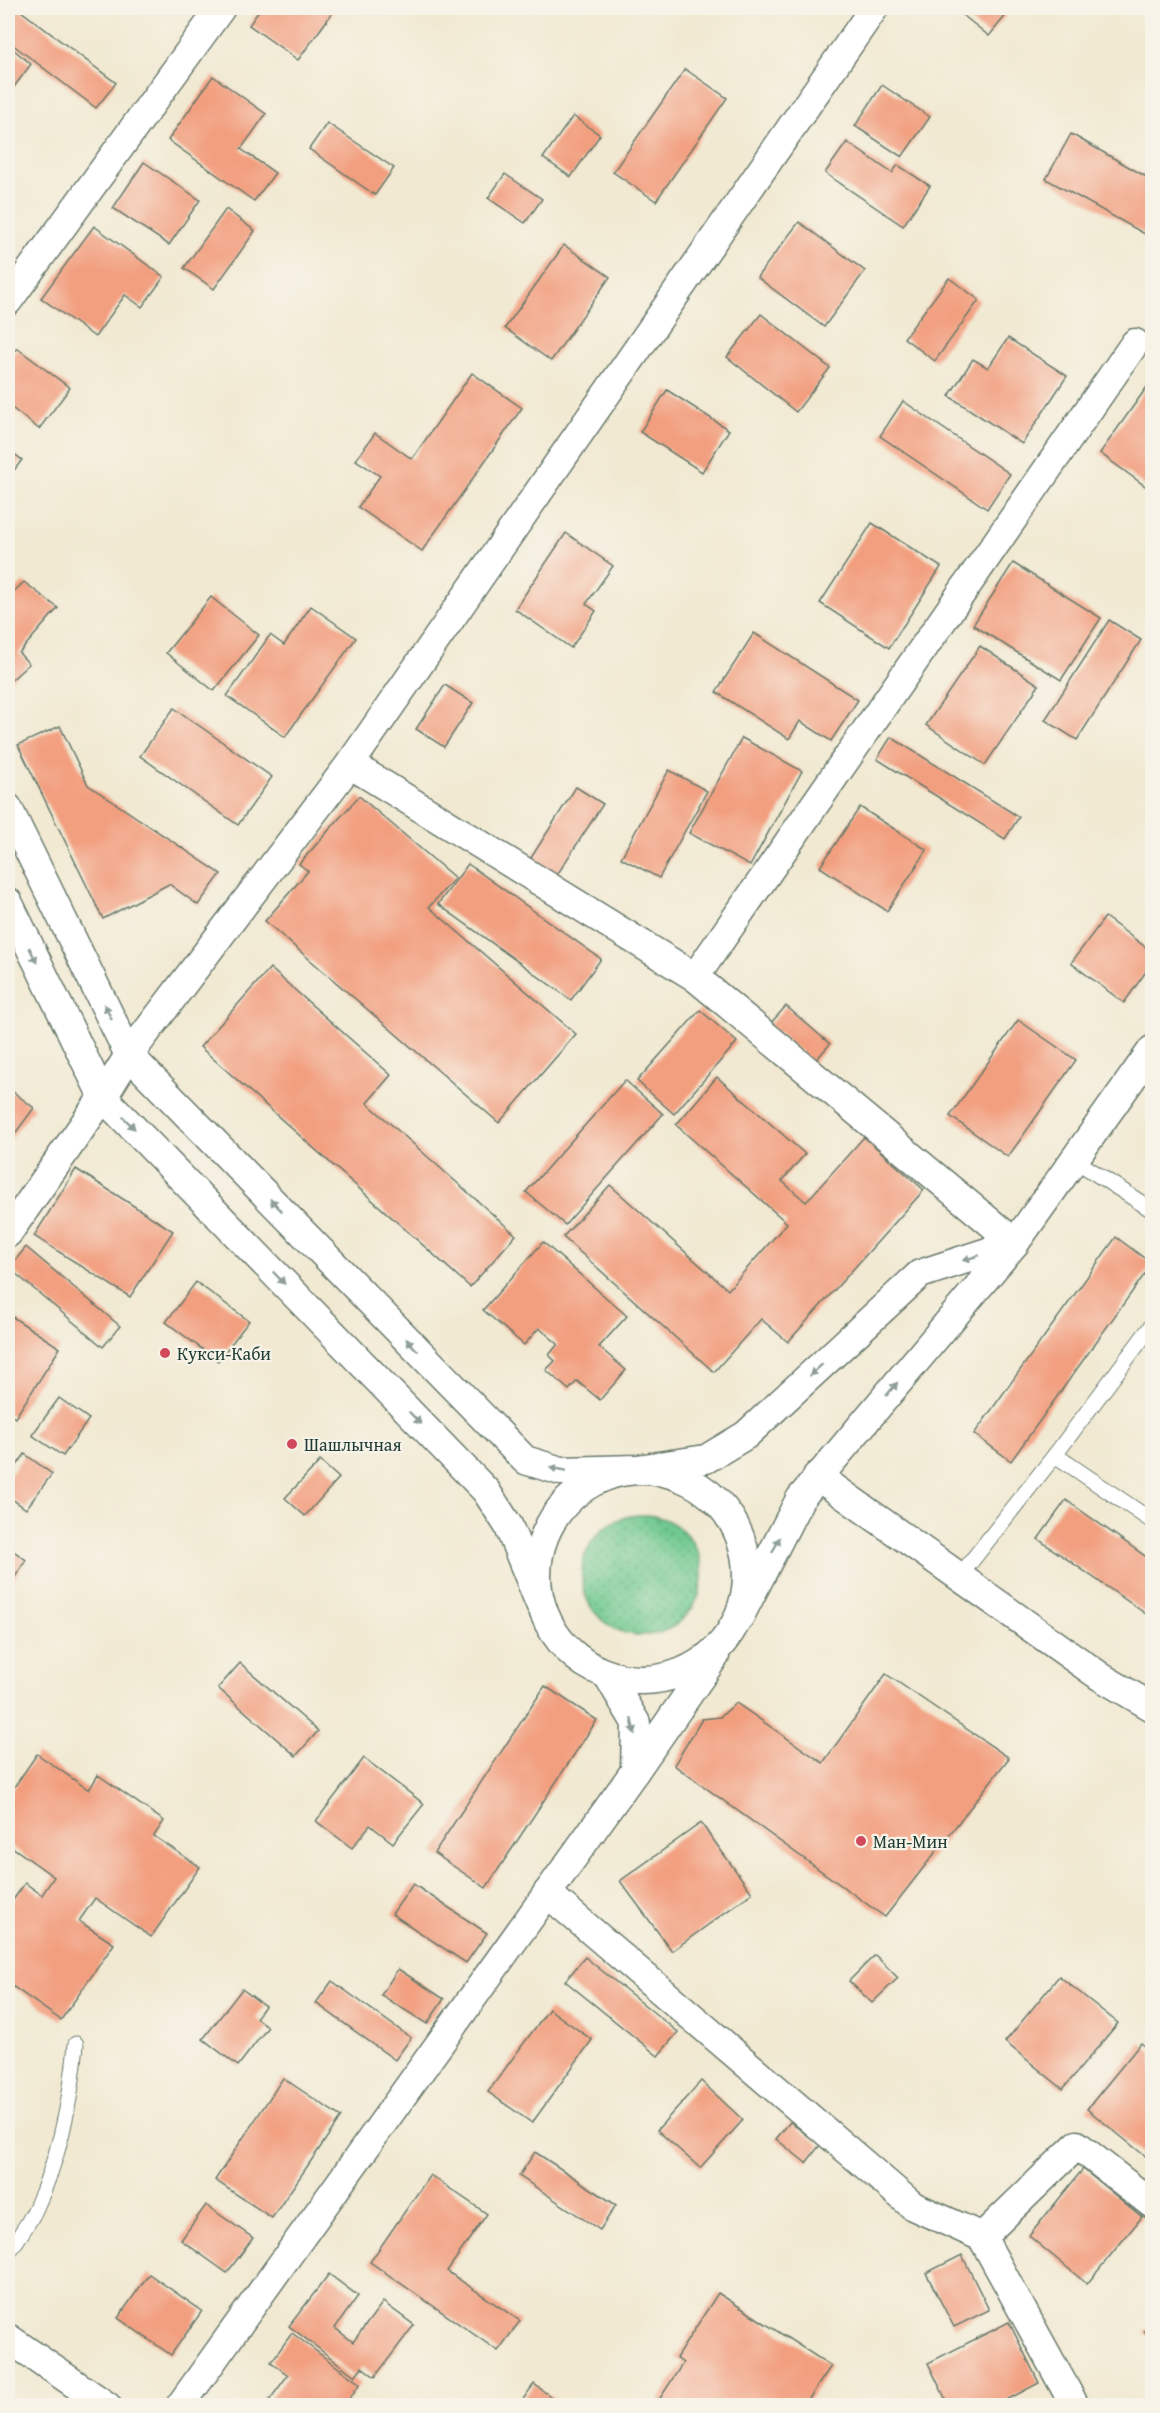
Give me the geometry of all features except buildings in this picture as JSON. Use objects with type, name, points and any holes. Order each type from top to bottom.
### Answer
[{"type":"street","points":[[8,301],[221,8]]},
{"type":"street","points":[[8,1233],[103,1097],[129,1055],[350,764],[874,8]]},
{"type":"street","points":[[696,977],[1135,343]]},
{"type":"street","points":[[350,764],[696,977],[1015,1244]]},
{"type":"street","points":[[8,808],[129,1055],[525,1460],[561,1471],[637,1469],[672,1473],[704,1489],[729,1514],[745,1546],[749,1581],[734,1628],[703,1662],[673,1676],[640,1680],[607,1674],[577,1659],[554,1634],[508,1525],[486,1491],[103,1097],[8,902]]},
{"type":"street","points":[[180,2406],[635,1771],[734,1628],[800,1499],[817,1476],[1015,1244],[1152,1050]]},
{"type":"street","points":[[540,1604],[536,1572],[542,1541],[556,1513],[578,1490],[606,1475],[706,1459],[746,1435],[920,1274],[1015,1244]]},
{"type":"street","points":[[817,1476],[1101,1677],[1152,1707]]},
{"type":"street","points":[[607,1674],[636,1724],[635,1771]]},
{"type":"street","points":[[547,1893],[914,2206],[982,2237],[1075,2406]]},
{"type":"street","points":[[982,2237],[1077,2145],[1152,2204]]},
{"type":"street","points":[[8,2338],[107,2406]]},
{"type":"lane","points":[[1075,1160],[1152,1210]]},
{"type":"lane","points":[[959,1577],[1055,1455],[1152,1324]]},
{"type":"lane","points":[[1055,1455],[1152,1521]]},
{"type":"lane","points":[[8,2253],[35,2211],[62,2140],[73,2081],[76,2044]]},
{"type":"green space","points":[[642,1515],[665,1519],[685,1532],[698,1552],[702,1575],[698,1598],[685,1618],[665,1631],[642,1635],[619,1631],[599,1618],[586,1598],[582,1575],[586,1552],[599,1532],[619,1519]]},
{"type":"place","name":"Кукси-Каби","points":[[165,1353]]},
{"type":"place","name":"Шашлычная","points":[[292,1444]]},
{"type":"place","name":"Ман-Мин","points":[[861,1841]]}]
